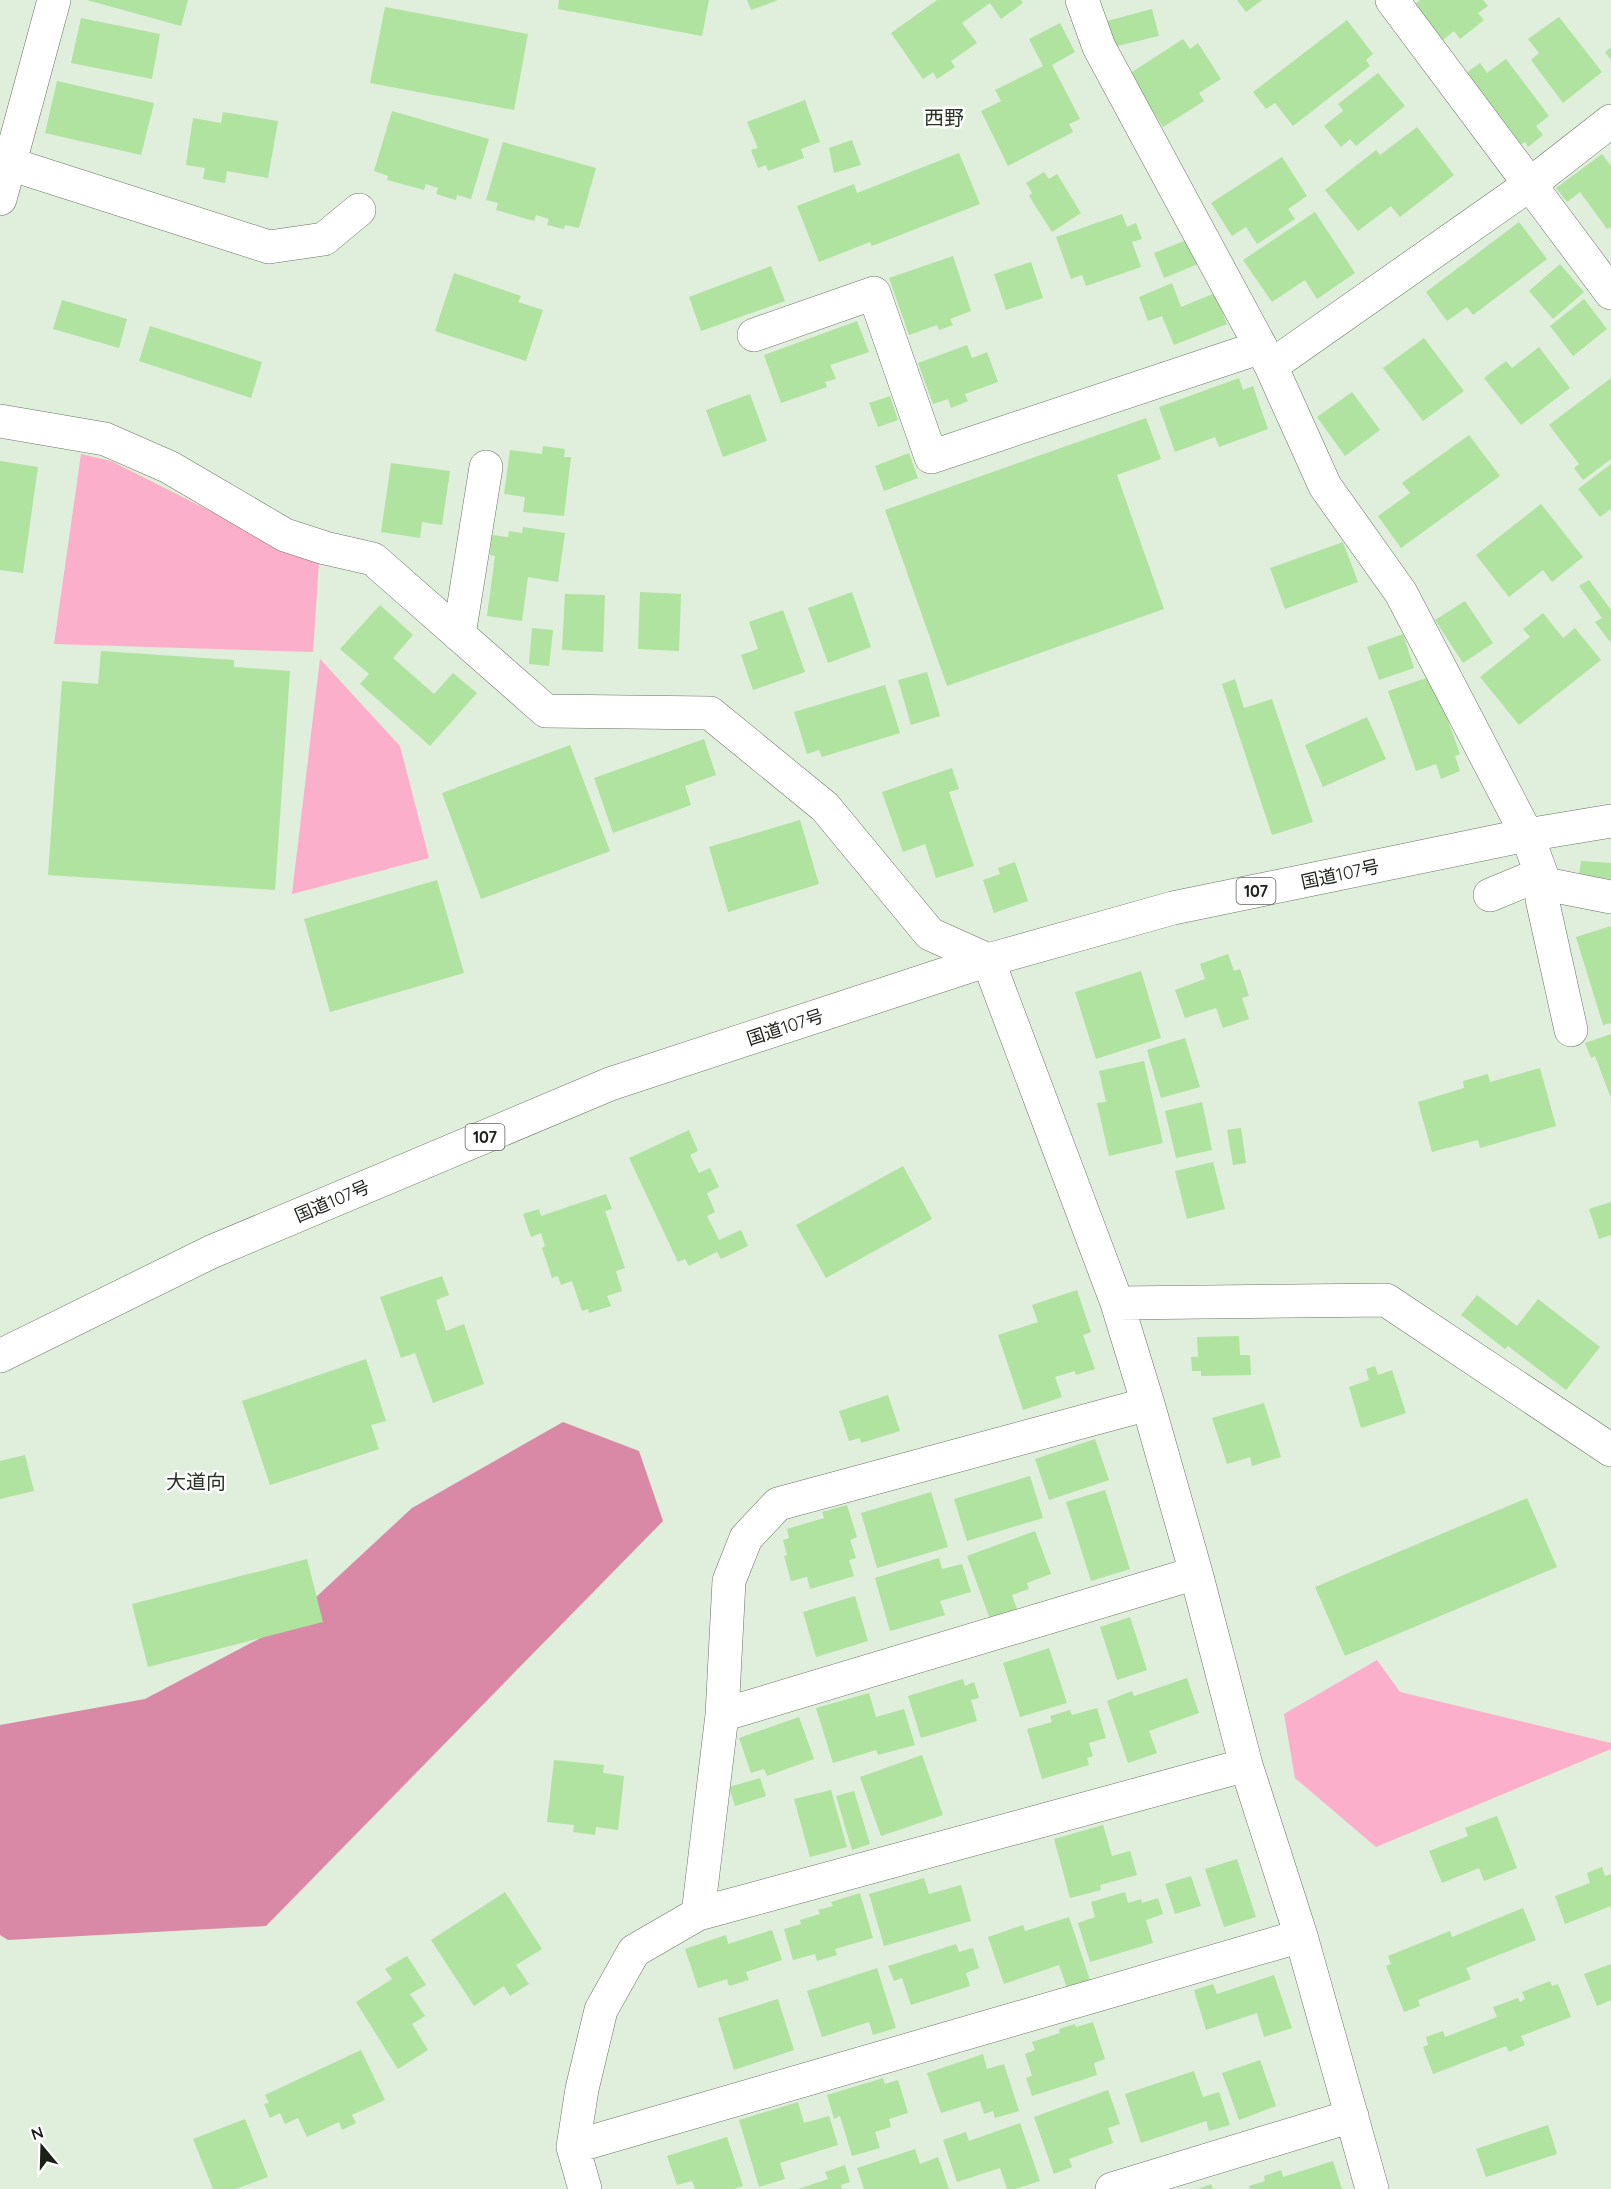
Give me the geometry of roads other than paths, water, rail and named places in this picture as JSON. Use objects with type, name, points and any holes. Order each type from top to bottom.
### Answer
[{"type":"main road","points":[[0,200],[54,0]]},
{"type":"main road","points":[[1082,0],[1099,47],[1266,356],[1325,486],[1401,593],[1527,835],[1543,879],[1542,900],[1570,1030]]},
{"type":"main road","points":[[1392,0],[1611,293]]},
{"type":"main road","points":[[754,335],[874,293],[931,457],[1266,356],[1529,185],[1611,121]]},
{"type":"main road","points":[[10,164],[269,247],[324,239],[359,210]]},
{"type":"main road","points":[[0,421],[105,438],[169,467],[285,534],[325,548],[372,559],[546,711],[710,713],[825,807],[930,934],[988,960],[1117,1303],[1196,1574],[1246,1766],[1301,1935],[1372,2189]]},
{"type":"main road","points":[[459,634],[486,467]]},
{"type":"main road","name":"国道107号","points":[[0,1356],[211,1252],[610,1084],[988,960],[1173,908],[1527,835],[1611,821]]},
{"type":"main road","points":[[1490,895],[1543,879],[1611,897]]},
{"type":"main road","points":[[1117,1303],[1386,1300],[1605,1440]]},
{"type":"main road","points":[[698,1914],[722,1715],[729,1581],[746,1538],[778,1504],[1148,1404]]},
{"type":"main road","points":[[722,1715],[1196,1574]]},
{"type":"main road","points":[[585,2189],[573,2147],[582,2089],[601,2010],[634,1951],[698,1914],[1246,1766]]},
{"type":"main road","points":[[573,2147],[1301,1935]]},
{"type":"main road","points":[[1112,2189],[1352,2116]]},
{"type":"district","name":"西野","points":[[944,117]]},
{"type":"district","name":"大道向","points":[[196,1481]]}]
